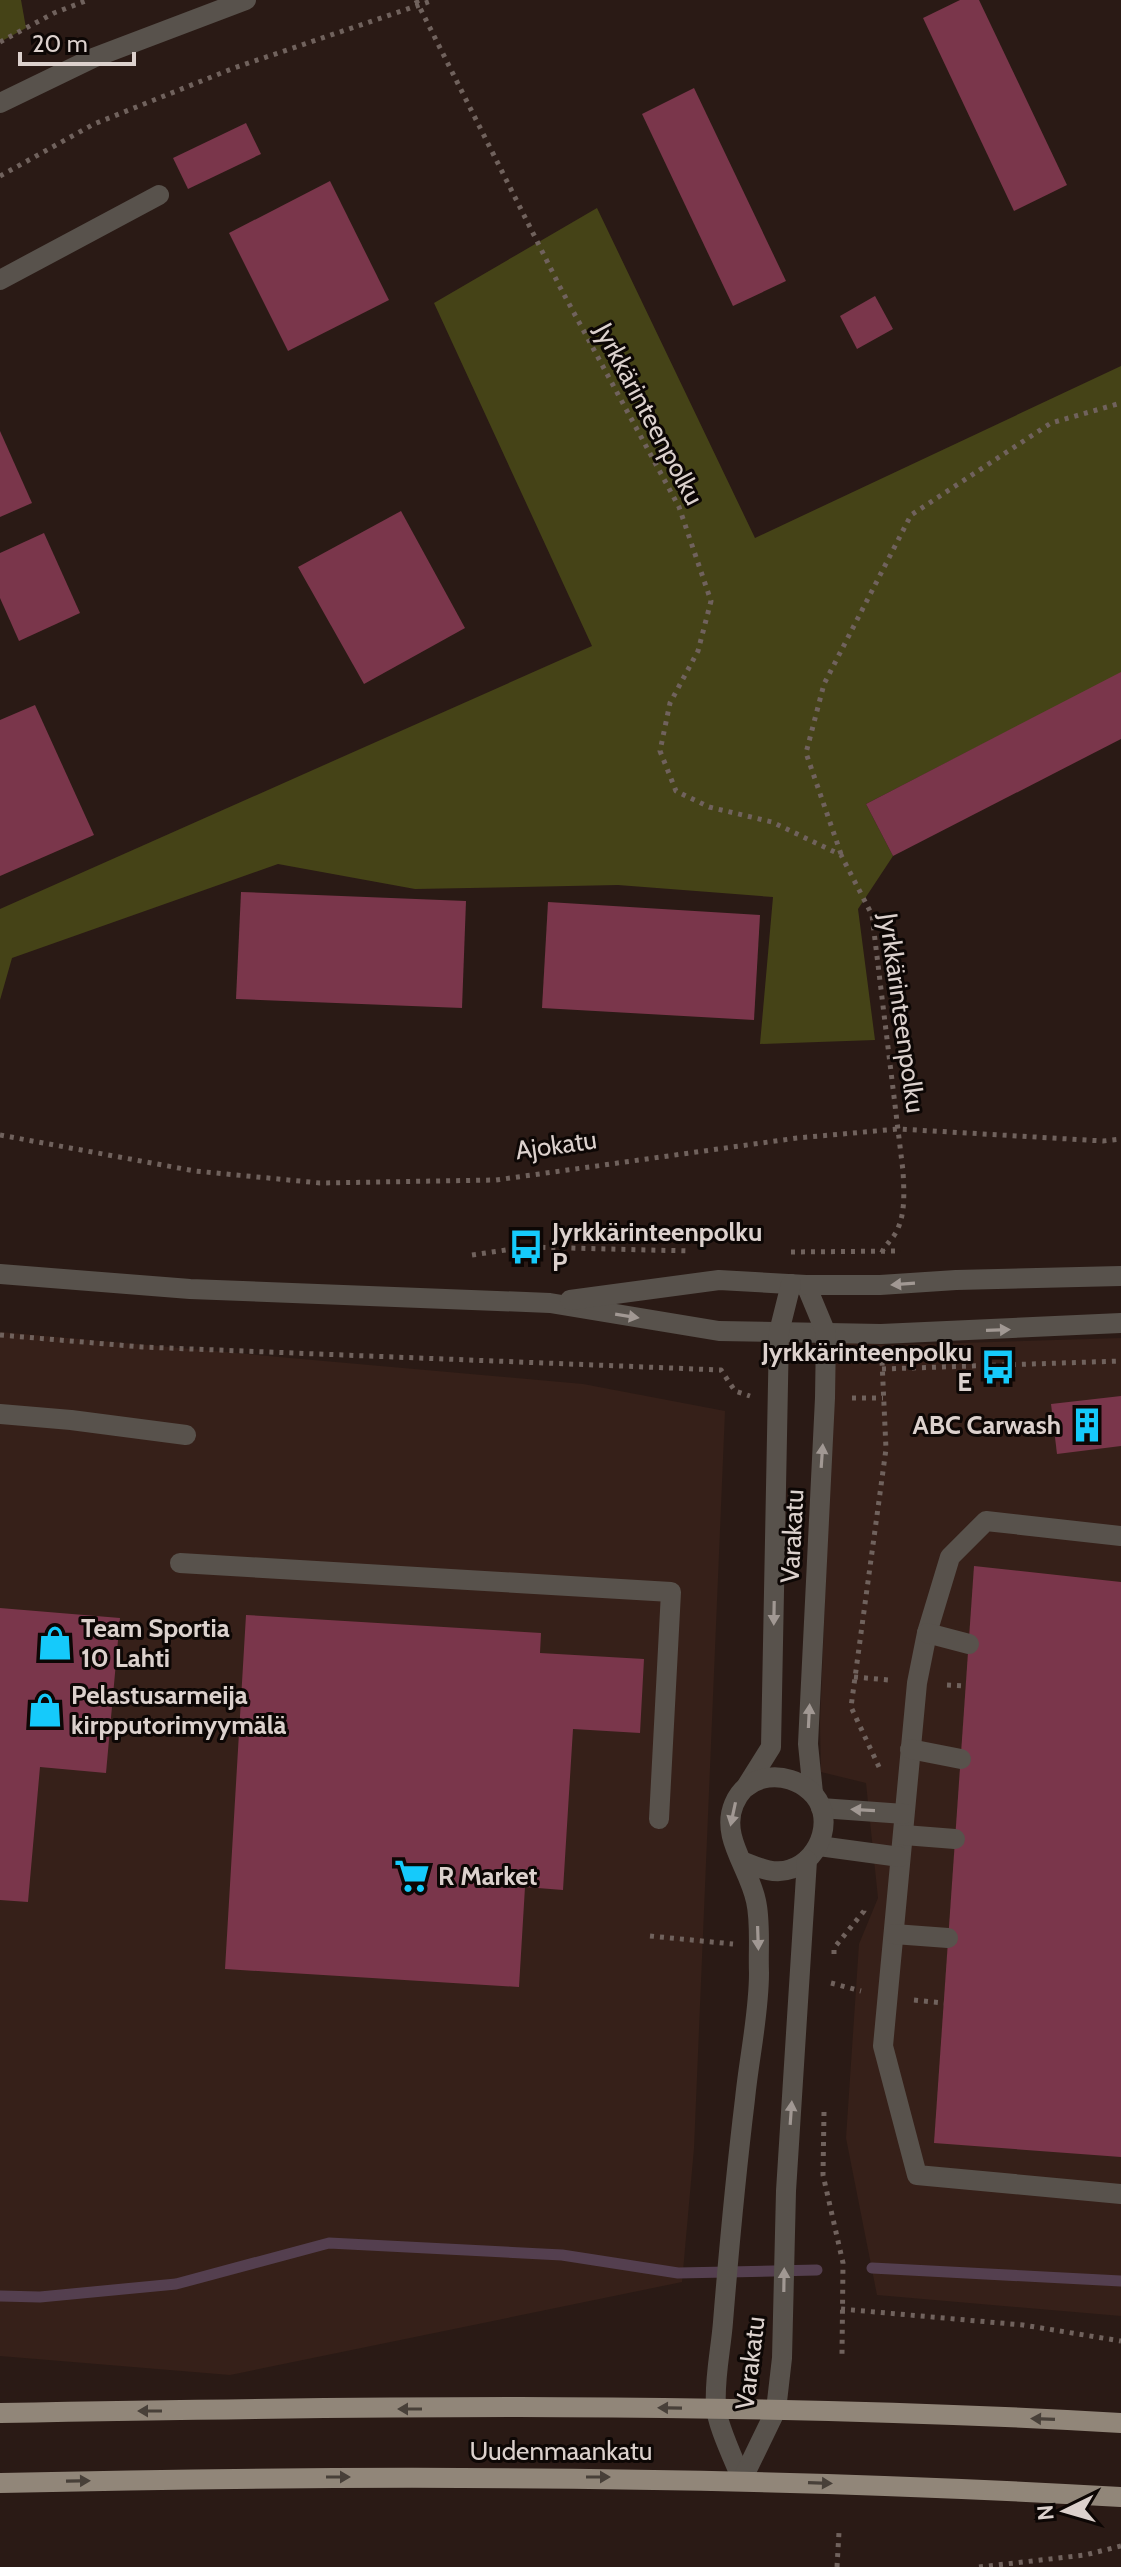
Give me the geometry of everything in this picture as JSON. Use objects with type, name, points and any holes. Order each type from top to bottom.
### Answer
[{"type":"main road","name":"Uudenmaankatu","points":[[0,2413],[640,2407],[1121,2423]]},
{"type":"main road","name":"Uudenmaankatu","points":[[0,2483],[221,2477],[460,2476],[742,2480],[984,2488],[1121,2497]]},
{"type":"street","points":[[0,103],[93,58],[246,0]]},
{"type":"street","points":[[0,280],[159,195]]},
{"type":"street","points":[[0,1274],[190,1289],[550,1303],[719,1331],[881,1334],[1121,1323]]},
{"type":"street","points":[[550,1303],[719,1280],[799,1285],[880,1285],[1121,1276]]},
{"type":"street","name":"Varakatu","points":[[746,1787],[771,1747],[779,1332],[799,1285]]},
{"type":"street","name":"Varakatu","points":[[799,1285],[826,1333],[808,1744],[817,1801]]},
{"type":"street","points":[[0,1414],[186,1435]]},
{"type":"street","points":[[1121,1536],[986,1521],[950,1557],[927,1633],[917,1683],[883,2046],[917,2175],[1121,2194]]},
{"type":"street","points":[[180,1563],[671,1592],[659,1819]]},
{"type":"street","points":[[927,1633],[969,1644]]},
{"type":"street","points":[[910,1749],[961,1759]]},
{"type":"street","points":[[781,1776],[798,1782],[817,1801],[824,1828],[813,1853],[791,1869],[772,1872],[744,1862],[730,1837],[729,1820],[735,1801],[746,1787],[761,1779],[781,1776]]},
{"type":"street","points":[[817,1801],[877,1811],[904,1824],[955,1839]]},
{"type":"street","points":[[813,1853],[872,1852],[900,1857]]},
{"type":"street","name":"Varakatu","points":[[742,2480],[776,2410],[782,2358],[786,2191],[813,1853]]},
{"type":"street","name":"Varakatu","points":[[742,2480],[715,2409],[734,2192],[759,1978],[757,1902],[744,1862]]},
{"type":"street","points":[[894,1934],[948,1938]]},
{"type":"path","points":[[0,42],[54,13],[88,0]]},
{"type":"path","points":[[0,176],[94,124],[234,68],[417,3],[434,0]]},
{"type":"path","name":"Jyrkkärinteenpolku","points":[[417,3],[561,289],[679,507],[711,601],[698,651],[670,703],[660,751],[676,791],[709,807],[772,822],[841,855],[872,915],[904,1204],[896,1233],[881,1251],[880,1285]]},
{"type":"path","points":[[841,855],[806,753],[824,684],[911,515],[1051,423],[1121,403]]},
{"type":"path","name":"Ajokatu","points":[[0,1135],[195,1171],[320,1183],[496,1180],[797,1138],[898,1129],[1103,1141],[1121,1139]]},
{"type":"path","points":[[472,1255],[526,1247],[700,1252]]},
{"type":"path","points":[[877,1811],[882,1775],[851,1707],[886,1449],[881,1334]]},
{"type":"path","points":[[0,1335],[142,1347],[721,1370],[735,1391],[753,1397],[778,1397]]},
{"type":"path","points":[[882,1369],[1121,1361]]},
{"type":"path","points":[[825,1398],[883,1398]]},
{"type":"path","points":[[829,1998],[834,1948],[864,1911],[872,1852]]},
{"type":"path","points":[[824,2105],[823,2175],[843,2263],[842,2354]]},
{"type":"path","points":[[841,2309],[1023,2325],[1121,2341]]},
{"type":"path","points":[[837,2567],[839,2532]]},
{"type":"path","points":[[979,2567],[1085,2555],[1121,2546]]},
{"type":"shaded area","points":[[0,0],[21,0],[26,28],[0,42]]},
{"type":"shaded area","points":[[597,208],[755,538],[1121,366],[1121,673],[866,804],[893,856],[858,909],[875,1040],[760,1044],[773,897],[618,885],[415,889],[278,864],[12,958],[0,1000],[0,909],[592,646],[434,303]]},
{"type":"shaded area","points":[[0,1332],[583,1384],[725,1411],[694,2148],[682,2282],[230,2375],[0,2356]]},
{"type":"shaded area","points":[[1121,1338],[1121,2316],[877,2295],[846,2138],[859,1944],[878,1898],[866,1783],[821,1772],[820,1724],[835,1342],[891,1345]]},
{"type":"building","points":[[960,0],[979,0],[1067,185],[1014,211],[923,18]]},
{"type":"building","points":[[694,88],[786,281],[733,306],[642,114]]},
{"type":"building","points":[[246,123],[261,154],[188,189],[173,158]]},
{"type":"building","points":[[330,181],[389,300],[288,351],[229,233]]},
{"type":"building","points":[[875,296],[893,329],[857,349],[840,316]]},
{"type":"building","points":[[0,431],[32,503],[0,517]]},
{"type":"building","points":[[401,511],[465,628],[364,684],[298,567]]},
{"type":"building","points":[[44,533],[80,613],[19,641],[0,598],[0,553]]},
{"type":"building","points":[[1121,672],[1121,739],[893,856],[866,804]]},
{"type":"building","points":[[35,705],[94,835],[0,876],[0,720]]},
{"type":"building","points":[[241,892],[466,901],[462,1008],[236,999]]},
{"type":"building","points":[[548,902],[760,915],[754,1020],[542,1008]]},
{"type":"building","name":"ABC Carwash","points":[[1121,1396],[1121,1446],[1057,1454],[1051,1404]]},
{"type":"building","points":[[974,1566],[1121,1582],[1121,2157],[934,2143]]},
{"type":"building","points":[[0,1608],[120,1618],[106,1773],[40,1767],[28,1902],[0,1900]]},
{"type":"building","points":[[246,1615],[541,1633],[540,1653],[644,1659],[640,1733],[573,1729],[563,1890],[525,1887],[519,1987],[225,1969]]},
{"type":"waterway","points":[[0,2296],[40,2297],[176,2284],[329,2243],[562,2255],[678,2273],[817,2270]]},
{"type":"waterway","points":[[872,2268],[1121,2281]]},
{"type":"place","name":"Jyrkkärinteenpolku P","points":[[526,1247]]},
{"type":"place","name":"Jyrkkärinteenpolku E","points":[[998,1367]]},
{"type":"place","name":"ABC Carwash","points":[[1087,1425]]},
{"type":"place","name":"Team Sportia 10 Lahti","points":[[55,1643]]},
{"type":"place","name":"Pelastusarmeija kirpputorimyymälä","points":[[45,1710]]},
{"type":"place","name":"R Market","points":[[412,1876]]}]
